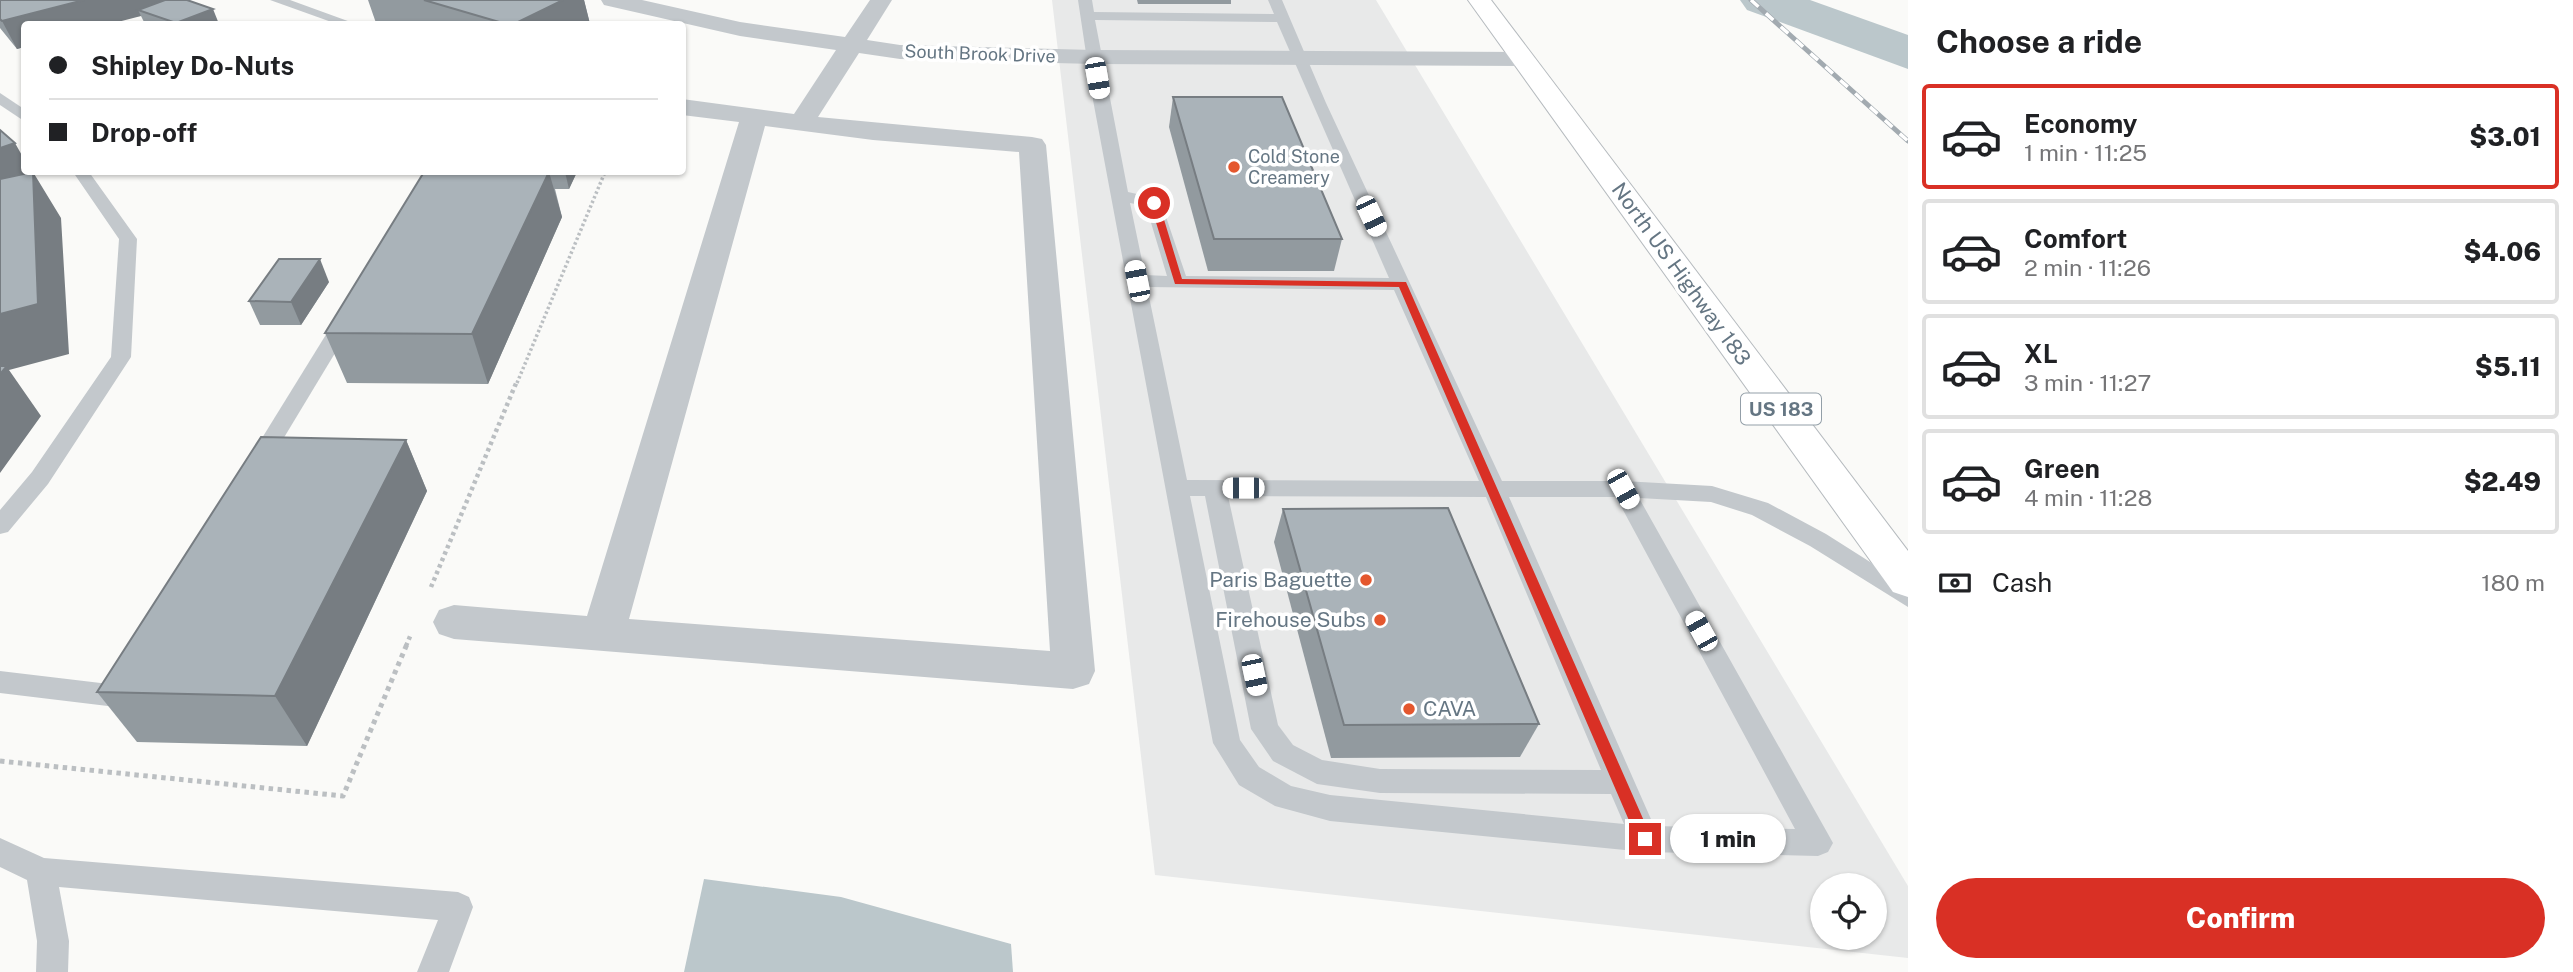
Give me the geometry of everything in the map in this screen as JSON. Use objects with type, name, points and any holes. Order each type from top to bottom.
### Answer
[{"type":"main road","name":"North US Highway 183","points":[[1479,0],[1908,581]]},
{"type":"street","name":"South Brook Drive","points":[[611,0],[740,29],[900,52],[1094,57],[1522,59]]},
{"type":"street","points":[[802,123],[881,0]]},
{"type":"street","points":[[441,607],[603,634],[1073,671],[1032,145],[873,132],[686,108]]},
{"type":"street","points":[[603,634],[754,116]]},
{"type":"lane","points":[[277,0],[340,21]]},
{"type":"lane","points":[[1085,0],[1227,743],[1249,776],[1285,797],[1330,808],[1645,839],[1818,843],[1623,489]]},
{"type":"lane","points":[[1275,0],[1318,103],[1494,488],[1645,839]]},
{"type":"lane","points":[[1087,16],[1283,18]]},
{"type":"lane","points":[[0,98],[21,114]]},
{"type":"lane","points":[[0,526],[40,478],[121,357],[128,239],[83,175]]},
{"type":"lane","points":[[1121,197],[1146,199],[1154,203],[1178,282]]},
{"type":"lane","points":[[1137,281],[1402,284]]},
{"type":"lane","points":[[243,486],[357,300]]},
{"type":"lane","points":[[1178,488],[1623,489],[1712,494],[1760,509],[1818,540],[1908,598]]},
{"type":"lane","points":[[1215,488],[1265,729],[1283,753],[1317,772],[1380,781],[1620,782]]},
{"type":"lane","points":[[0,682],[116,696],[137,661]]},
{"type":"lane","points":[[0,852],[41,872],[457,907],[433,972]]},
{"type":"lane","points":[[41,872],[53,941],[52,972]]},
{"type":"path","points":[[441,607],[604,175]]},
{"type":"path","points":[[0,761],[343,796],[413,630]]},
{"type":"shaded area","points":[[1052,0],[1376,0],[1908,886],[1908,958],[1835,950],[1887,950],[1887,873],[1810,873],[1810,947],[1155,875]]},
{"type":"shaded area","points":[[704,879],[841,897],[1011,944],[1013,972],[684,972]]},
{"type":"building","points":[[0,0],[84,0],[2,21]]},
{"type":"building","points":[[165,0],[187,0],[213,9],[181,21],[170,21],[138,10]]},
{"type":"building","points":[[424,0],[563,0],[520,21],[496,21]]},
{"type":"building","points":[[1173,97],[1282,97],[1342,239],[1214,239]]},
{"type":"building","points":[[0,130],[15,143],[0,148]]},
{"type":"building","points":[[33,175],[38,304],[0,314],[0,179]]},
{"type":"building","points":[[422,175],[548,175],[472,334],[325,333]]},
{"type":"building","points":[[279,259],[320,259],[291,302],[249,301]]},
{"type":"building","points":[[261,437],[406,440],[275,696],[97,692]]},
{"type":"building","points":[[1448,508],[1539,724],[1344,725],[1283,509]]},
{"type":"waterway","points":[[1764,0],[1908,53]]},
{"type":"railway","points":[[1751,0],[1908,141]]},
{"type":"place","name":"Cold Stone Creamery","points":[[1234,167]]},
{"type":"place","name":"Paris Baguette","points":[[1366,580]]},
{"type":"place","name":"Firehouse Subs","points":[[1380,620]]},
{"type":"place","name":"CAVA","points":[[1409,709]]},
{"type":"route","points":[[1154,203],[1178,282],[1402,284],[1494,488],[1645,839]]}]
